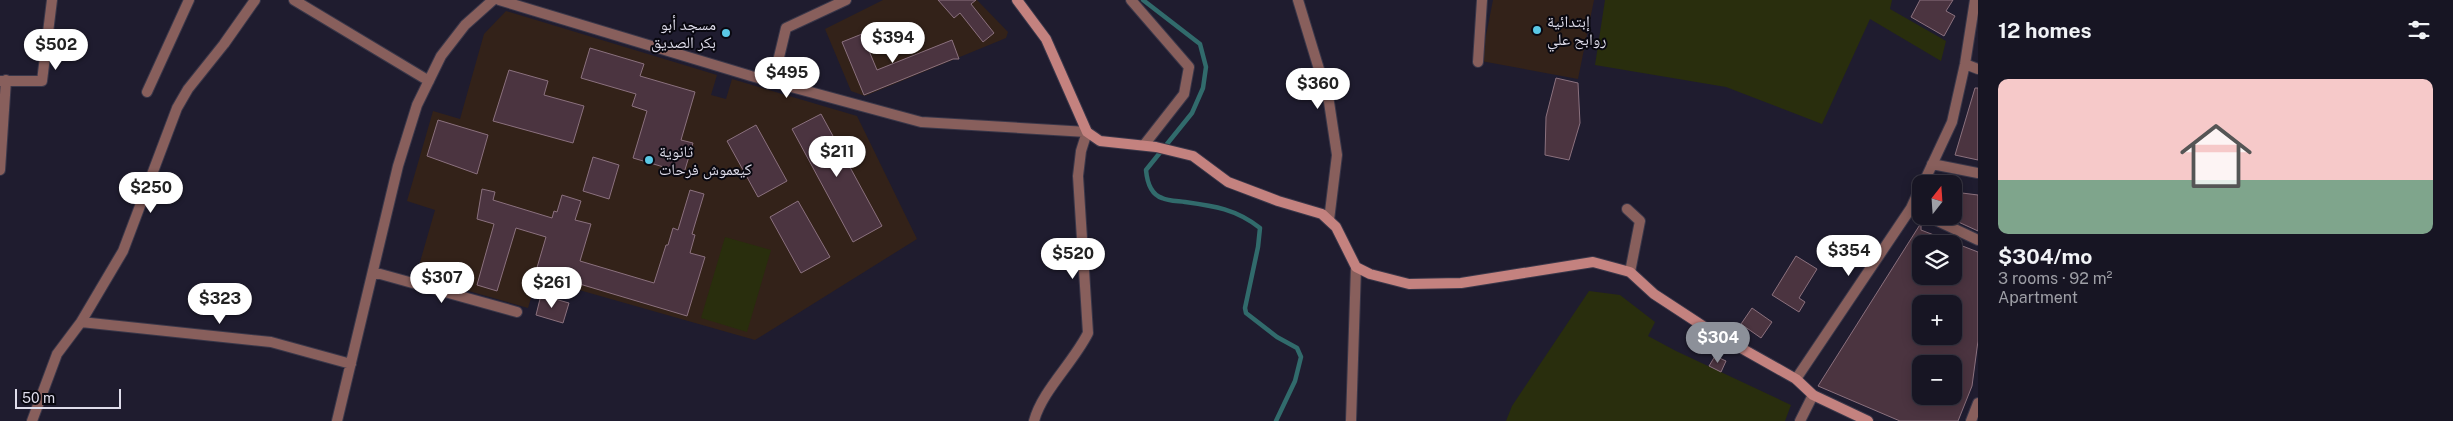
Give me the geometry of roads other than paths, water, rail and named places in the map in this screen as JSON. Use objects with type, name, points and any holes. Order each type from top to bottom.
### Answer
[{"type":"main road","points":[[1017,0],[1046,39],[1087,132],[1100,141],[1157,147],[1193,156],[1228,182],[1278,202],[1322,214],[1336,227],[1356,267],[1370,274],[1409,284],[1461,283],[1593,262],[1630,272],[1654,294],[1686,315],[1796,379],[1813,395],[1868,421]]},
{"type":"street","points":[[0,170],[3,81],[42,81],[52,0]]},
{"type":"street","points":[[147,92],[189,0]]},
{"type":"street","points":[[32,421],[57,354],[81,322],[123,250],[177,108],[188,88],[224,44],[255,0]]},
{"type":"street","points":[[294,0],[428,81]]},
{"type":"street","points":[[337,421],[398,166],[416,105],[441,56],[465,25],[493,0]]},
{"type":"street","points":[[499,0],[773,82],[921,122],[1087,132],[1081,151],[1078,176],[1088,333],[1079,351],[1037,408],[1034,421]]},
{"type":"street","points":[[773,82],[786,28],[846,0]]},
{"type":"street","points":[[1131,0],[1189,67],[1184,94],[1144,145]]},
{"type":"street","points":[[1298,0],[1329,102],[1337,155],[1329,220]]},
{"type":"street","points":[[1478,62],[1482,0]]},
{"type":"street","points":[[1927,175],[1952,122],[1965,64],[1975,0]]},
{"type":"street","points":[[1965,64],[1978,68]]},
{"type":"street","points":[[1932,164],[1978,173]]},
{"type":"street","points":[[1796,379],[1911,208]]},
{"type":"street","points":[[1627,209],[1640,221],[1630,272]]},
{"type":"street","points":[[1946,225],[1978,240]]},
{"type":"street","points":[[1351,421],[1356,267]]},
{"type":"street","points":[[373,272],[517,312]]},
{"type":"street","points":[[81,322],[271,342],[351,364]]},
{"type":"street","points":[[1800,421],[1813,395]]},
{"type":"street","points":[[1971,421],[1978,403]]},
{"type":"waterway","points":[[1143,0],[1200,44],[1206,67],[1203,88],[1192,113],[1146,170],[1148,183],[1152,190],[1164,199],[1224,209],[1242,216],[1260,228],[1258,247],[1245,308],[1246,313],[1277,337],[1297,348],[1301,357],[1295,381],[1276,421]]},
{"type":"place","name":"إبتدائية روابح علي","points":[[1537,30]]},
{"type":"place","name":"مسجد أبو بكر الصديق","points":[[726,33]]},
{"type":"place","name":"ثانوية كيعموش فرحات","points":[[649,160]]}]
